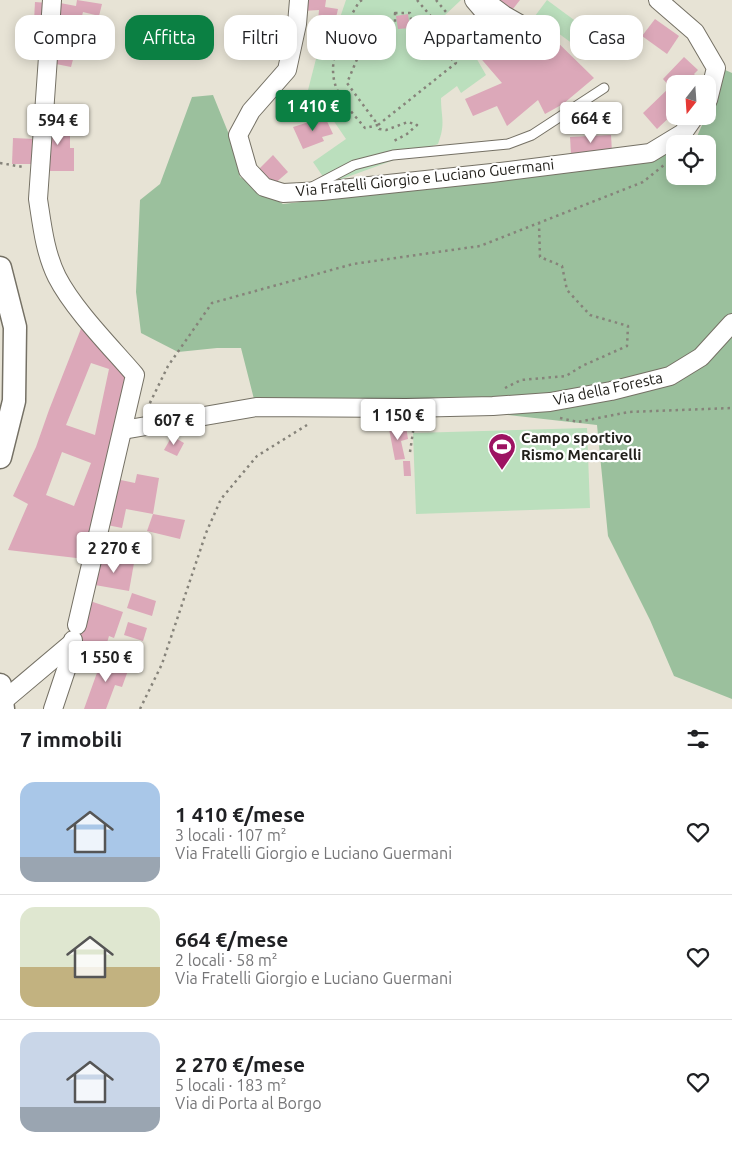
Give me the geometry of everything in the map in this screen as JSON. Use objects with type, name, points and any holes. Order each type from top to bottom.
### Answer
[{"type":"street","name":"Via Fratelli Giorgio e Luciano Guermani","points":[[299,0],[297,24],[287,70],[251,112],[238,134],[248,170],[264,187],[283,192],[304,192],[492,173],[650,153],[683,133],[689,125]]},
{"type":"street","points":[[474,0],[487,15]]},
{"type":"street","points":[[484,0],[504,15]]},
{"type":"street","points":[[658,0],[695,32],[716,68],[714,75]]},
{"type":"street","points":[[53,709],[68,661],[130,429],[135,376],[72,301],[57,276],[43,230],[38,199],[54,2]]},
{"type":"street","points":[[0,268],[15,327],[14,401],[0,457]]},
{"type":"street","name":"Via della Foresta","points":[[130,429],[256,407],[395,408],[493,406],[550,402],[610,391],[670,376],[701,358],[732,323]]},
{"type":"street","points":[[2,699],[75,634]]},
{"type":"lane","points":[[304,192],[354,165],[393,155],[508,144],[532,135],[604,88]]},
{"type":"path","points":[[362,0],[342,31],[332,70],[340,96],[365,128],[378,125],[456,63],[412,24],[410,13],[395,14],[395,24],[371,26],[347,83],[378,125],[380,129],[386,130],[408,122],[416,125],[407,134],[387,146]]},
{"type":"path","points":[[417,0],[432,15]]},
{"type":"path","points":[[436,0],[446,12]]},
{"type":"path","points":[[0,163],[14,167],[40,167]]},
{"type":"path","points":[[130,429],[168,366],[212,302],[353,264],[480,246],[642,182],[666,164]]},
{"type":"path","points":[[493,406],[501,390],[521,380],[566,376],[582,366],[627,346],[628,326],[590,315],[568,290],[562,266],[540,256],[538,224]]},
{"type":"path","points":[[395,408],[415,426],[411,437],[410,452]]},
{"type":"path","name":"Via della Foresta","points":[[559,418],[578,422],[629,412],[732,408]]},
{"type":"path","points":[[140,709],[162,664],[206,533],[221,499],[257,456],[307,425]]},
{"type":"green space","points":[[346,0],[461,0],[445,15],[406,15],[406,60],[477,60],[486,75],[461,93],[457,86],[441,98],[442,125],[438,144],[328,184],[313,162],[346,139],[333,120],[307,94],[316,60],[396,60],[396,15],[341,15]]},
{"type":"green space","points":[[547,0],[570,17],[570,42],[560,34],[560,15],[536,15]]},
{"type":"green space","points":[[723,69],[732,73],[732,699],[674,676],[650,620],[608,536],[597,425],[435,407],[256,407],[241,348],[217,348],[178,352],[141,333],[136,292],[140,200],[160,184],[192,97],[213,95],[228,132],[240,177],[283,204],[593,169],[657,159],[666,154],[666,185],[716,185],[716,135],[698,135],[702,125],[716,125],[716,91]]},
{"type":"green space","name":"Campo sportivo Rismo Mencarelli","points":[[587,428],[590,508],[416,514],[413,433]]},
{"type":"building","points":[[77,0],[102,4],[99,15],[83,12],[82,15],[58,15],[60,3],[76,6]]},
{"type":"building","points":[[302,0],[326,0],[325,7],[338,9],[337,15],[319,15],[319,10],[302,11]]},
{"type":"building","points":[[494,0],[520,0],[509,14]]},
{"type":"building","points":[[35,2],[48,3],[47,15],[34,15]]},
{"type":"building","points":[[408,14],[406,15],[406,28],[398,29],[396,16]]},
{"type":"building","points":[[655,19],[679,36],[667,54],[643,37]]},
{"type":"building","points":[[560,45],[570,55],[570,60],[576,60],[594,78],[563,104],[545,114],[538,100],[507,126],[497,106],[473,116],[465,99],[502,83],[482,60],[560,60]]},
{"type":"building","points":[[684,57],[698,70],[695,75],[667,75]]},
{"type":"building","points":[[51,60],[73,60],[71,67],[51,63]]},
{"type":"building","points":[[666,91],[666,120],[657,129],[643,113]]},
{"type":"building","points":[[46,115],[65,115],[65,134],[70,134],[70,148],[74,148],[74,171],[45,171]]},
{"type":"building","points":[[325,117],[333,134],[322,137],[324,141],[303,149],[293,127]]},
{"type":"building","points":[[611,135],[612,152],[571,154],[570,137]]},
{"type":"building","points":[[13,138],[35,139],[34,164],[12,164]]},
{"type":"building","points":[[273,155],[288,172],[273,185],[257,171]]},
{"type":"building","points":[[84,321],[131,373],[96,529],[90,527],[85,559],[8,550],[28,504],[13,496],[36,447]],"holes":[[[91,363],[109,369],[95,435],[66,425]],[[62,452],[91,463],[74,506],[46,495]]]},
{"type":"building","points":[[406,426],[408,439],[401,441],[405,459],[395,460],[389,429]]},
{"type":"building","points":[[172,436],[184,443],[177,456],[164,450]]},
{"type":"building","points":[[403,461],[410,461],[411,476],[404,476]]},
{"type":"building","points":[[137,474],[159,478],[153,514],[126,509],[122,528],[107,525],[116,479],[135,483]]},
{"type":"building","points":[[153,514],[185,520],[180,539],[147,531]]},
{"type":"building","points":[[106,534],[119,536],[117,547],[104,545]]},
{"type":"building","points":[[100,557],[134,563],[129,591],[95,585]]},
{"type":"building","points":[[132,593],[156,601],[152,616],[127,608]]},
{"type":"building","points":[[90,601],[123,612],[114,638],[109,636],[104,653],[75,644],[79,634],[69,631],[72,623]]},
{"type":"building","points":[[128,622],[147,628],[143,641],[124,635]]},
{"type":"building","points":[[103,656],[130,665],[122,687],[115,685],[106,709],[84,709]]},
{"type":"place","name":"Campo sportivo Rismo Mencarelli","points":[[502,471]]}]
